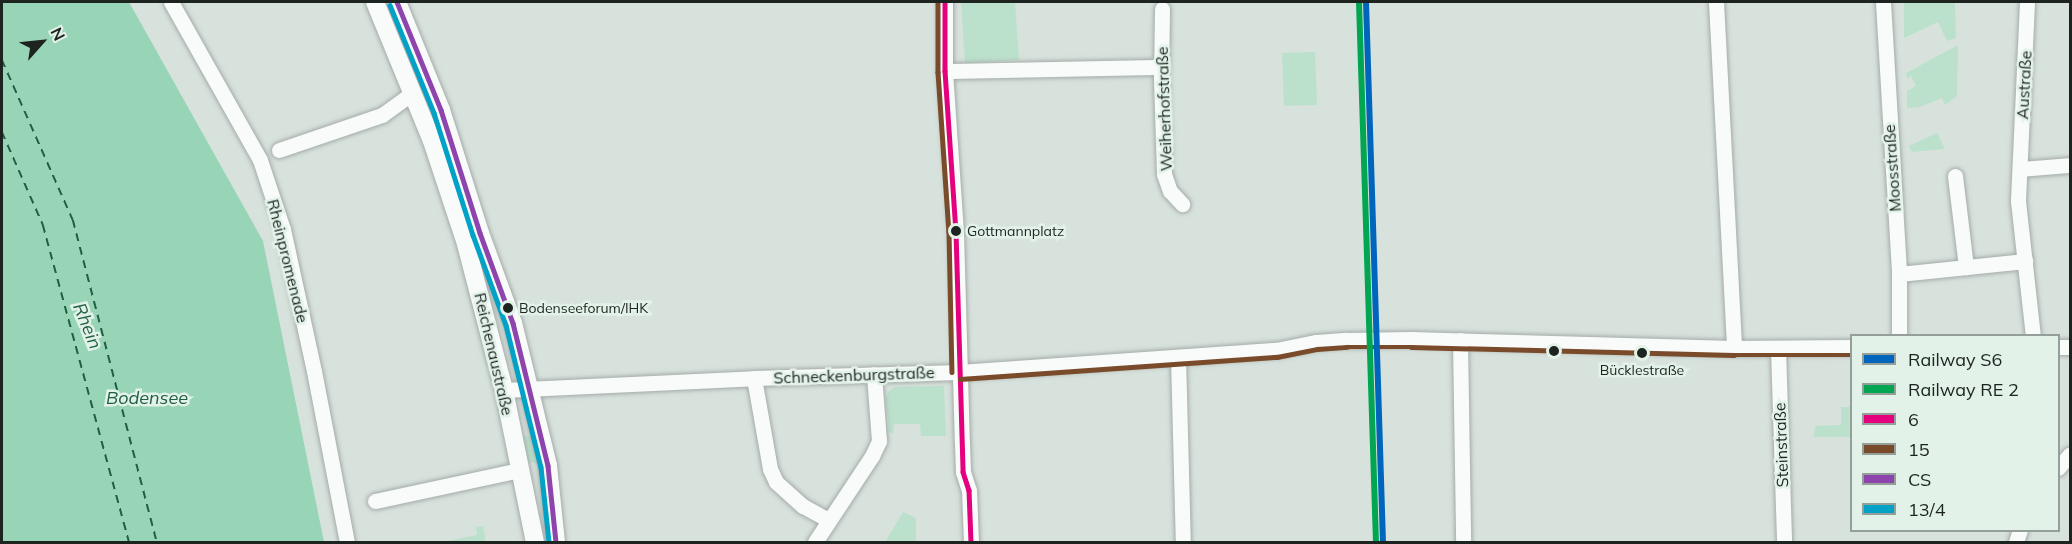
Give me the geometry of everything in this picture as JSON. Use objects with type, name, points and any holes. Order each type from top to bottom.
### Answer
[{"type":"main road","name":"Reichenaustraße","points":[[375,2],[432,141],[464,236],[504,390],[535,543]]},
{"type":"main road","name":"Reichenaustraße","points":[[396,2],[419,52],[450,135],[480,233],[513,323],[550,481],[556,543]]},
{"type":"main road","points":[[520,470],[539,472],[550,481]]},
{"type":"street","name":"Rheinpromenade","points":[[171,2],[260,160],[283,229],[314,371],[347,543]]},
{"type":"street","points":[[945,2],[945,71],[956,232],[963,472],[969,490],[971,543]]},
{"type":"street","points":[[1716,2],[1734,348]]},
{"type":"street","name":"Moosstraße","points":[[1883,2],[1899,274],[1899,334]]},
{"type":"street","name":"Austraße","points":[[2027,2],[2018,201],[2033,334]]},
{"type":"street","name":"Weiherhofstraße","points":[[1162,9],[1164,174],[1170,190],[1182,204]]},
{"type":"street","points":[[945,71],[1161,67]]},
{"type":"street","points":[[279,150],[382,115],[405,98]]},
{"type":"street","points":[[2020,169],[2070,165]]},
{"type":"street","points":[[1955,176],[1966,267]]},
{"type":"street","points":[[1899,274],[2025,261]]},
{"type":"street","name":"Schneckenburgstraße","points":[[504,390],[754,378],[959,372],[1276,350],[1336,340],[1460,340],[1734,348],[1850,347]]},
{"type":"street","points":[[1460,340],[1463,543]]},
{"type":"street","name":"Steinstraße","points":[[1778,348],[1784,543]]},
{"type":"street","points":[[1178,357],[1183,543]]},
{"type":"street","points":[[815,543],[872,456],[879,441],[874,374]]},
{"type":"street","name":"Schneckenburgstraße","points":[[754,378],[770,469],[776,482],[803,506],[828,520]]},
{"type":"street","points":[[2060,466],[2070,454]]},
{"type":"street","points":[[375,501],[520,470]]},
{"type":"shaded area","points":[[961,2],[1015,2],[1019,60],[965,63]]},
{"type":"shaded area","points":[[1904,2],[1955,2],[1956,38],[1947,41],[1938,22],[1904,38]]},
{"type":"shaded area","points":[[1958,45],[1957,96],[1945,105],[1942,98],[1920,107],[1907,108],[1907,91],[1916,86],[1911,76],[1907,79],[1906,73]]},
{"type":"shaded area","points":[[1315,52],[1317,105],[1284,106],[1282,53]]},
{"type":"shaded area","points":[[1937,133],[1945,149],[1912,152],[1909,146]]},
{"type":"shaded area","points":[[944,386],[946,436],[921,436],[920,424],[894,424],[893,434],[889,432],[886,397],[889,391],[895,387]]},
{"type":"shaded area","points":[[1841,407],[1850,407],[1850,437],[1814,437],[1815,426],[1841,425]]},
{"type":"shaded area","points":[[533,435],[539,464],[525,461],[521,437]]},
{"type":"shaded area","points":[[903,512],[916,518],[916,542],[885,542]]},
{"type":"shaded area","points":[[483,526],[486,542],[441,542],[477,535],[476,527]]},
{"type":"water","name":"Bodensee","points":[[2,2],[129,2],[263,241],[324,542],[2,542]]},
{"type":"ferry route","points":[[2,60],[73,220],[157,542]]},
{"type":"ferry route","points":[[2,132],[43,225],[129,542]]},
{"type":"rail line","name":"S6","points":[[1366,2],[1383,542]]},
{"type":"transit line","name":"CS","points":[[397,2],[441,110],[480,233],[513,323],[548,466],[556,542]]},
{"type":"transit line","name":"15","points":[[938,2],[938,72],[949,232],[952,372]]},
{"type":"transit line","name":"6","points":[[945,2],[945,71],[956,232],[963,472],[969,490],[971,542]]},
{"type":"transit line","points":[[1359,2],[1376,542]]},
{"type":"transit line","name":"13/4","points":[[390,5],[434,113],[473,235],[506,325],[541,467],[549,542]]},
{"type":"transit line","name":"15","points":[[960,379],[1277,357],[1317,349],[1347,347],[1734,355],[1850,355]]},
{"type":"place","name":"Gottmannplatz","points":[[956,231]]},
{"type":"place","name":"Bodenseeforum/IHK","points":[[508,308]]},
{"type":"place","name":"Bücklestraße","points":[[1642,353]]},
{"type":"water label","name":"Rhein","points":[[87,326]]}]
